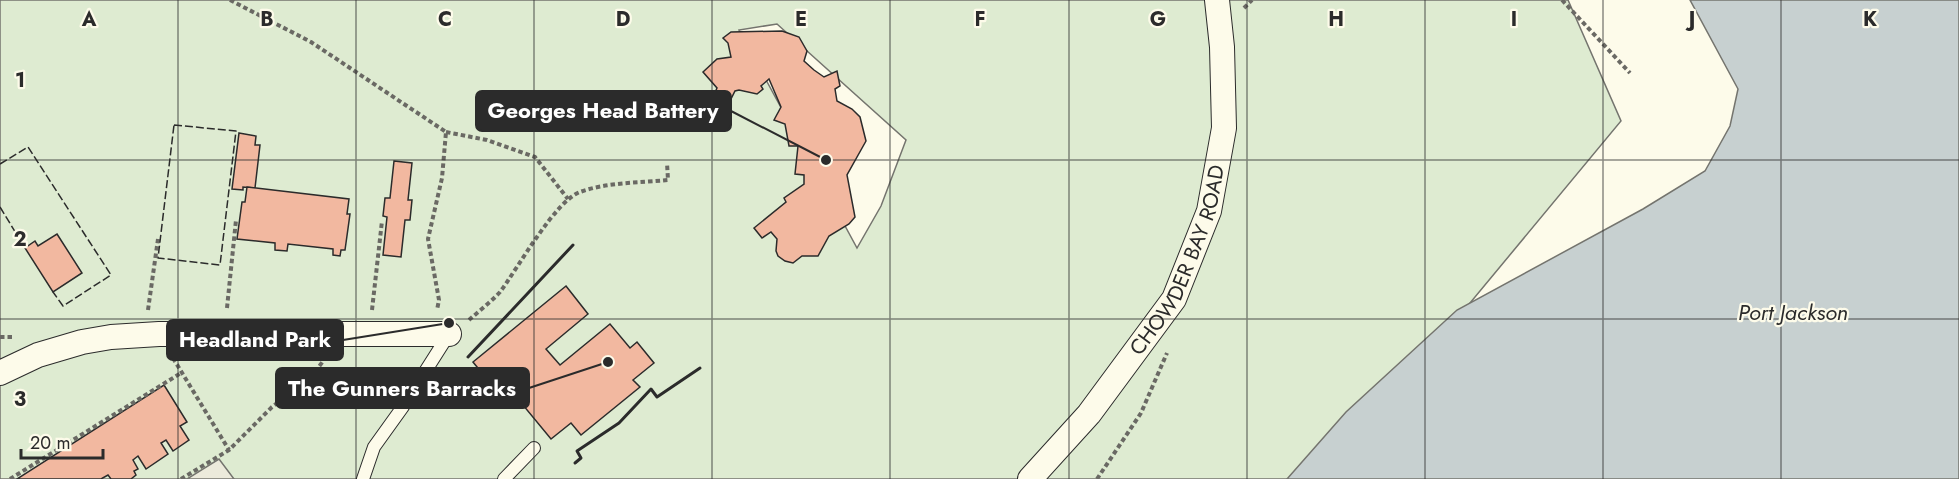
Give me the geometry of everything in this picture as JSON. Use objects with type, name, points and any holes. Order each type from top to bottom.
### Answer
[{"type":"street","name":"CHOWDER BAY ROAD","points":[[1030,479],[1089,414],[1174,299],[1209,211],[1224,128],[1222,47],[1217,0]]},
{"type":"street","points":[[0,373],[38,355],[82,342],[111,337],[159,334],[342,336],[449,334]]},
{"type":"lane","points":[[363,479],[374,447],[449,334]]},
{"type":"lane","points":[[504,479],[534,448]]},
{"type":"path","points":[[230,0],[311,42],[446,132],[487,140],[535,157],[568,198]]},
{"type":"path","points":[[1562,0],[1630,73]]},
{"type":"path","points":[[446,132],[442,178],[428,239],[439,300],[437,315],[449,334],[470,320],[499,293],[568,198],[580,192],[601,187],[668,180],[667,163]]},
{"type":"path","points":[[226,312],[236,220]]},
{"type":"path","points":[[372,314],[382,221]]},
{"type":"path","points":[[148,311],[158,239]]},
{"type":"path","points":[[159,334],[229,450]]},
{"type":"path","points":[[181,479],[229,450],[272,407],[310,378],[342,336]]},
{"type":"path","points":[[1097,479],[1141,413],[1167,357],[1168,346]]},
{"type":"path","points":[[10,479],[181,373]]},
{"type":"green space","points":[[0,0],[1568,0],[1621,121],[1324,479],[0,479]],"holes":[[[777,24],[906,140],[881,206],[857,248],[739,30]]]},
{"type":"shaded area","points":[[219,459],[234,479],[187,479]]},
{"type":"water","name":"Port Jackson","points":[[1690,0],[1959,0],[1959,479],[1287,479],[1346,412],[1457,310],[1643,209],[1705,171],[1730,126],[1738,89]]},
{"type":"building","points":[[782,31],[799,37],[807,51],[804,61],[814,70],[824,77],[837,71],[840,86],[835,89],[837,101],[852,109],[860,117],[866,141],[847,175],[855,217],[849,224],[829,236],[818,256],[802,256],[793,263],[778,256],[777,239],[771,232],[762,238],[754,228],[786,202],[784,198],[804,184],[804,175],[795,174],[798,146],[789,146],[785,124],[774,120],[781,107],[769,79],[761,86],[763,89],[757,94],[735,91],[729,103],[714,95],[717,88],[703,72],[717,59],[731,57],[728,43],[723,38],[731,32]]},
{"type":"building","points":[[239,133],[256,136],[255,145],[260,145],[255,188],[232,189]]},
{"type":"building","points":[[394,161],[412,163],[408,200],[412,200],[410,220],[405,220],[401,257],[383,255],[387,217],[383,216],[385,198],[390,198]]},
{"type":"building","points":[[247,187],[349,199],[347,214],[350,214],[345,250],[341,250],[340,256],[333,255],[333,249],[288,244],[287,251],[275,250],[275,243],[237,239],[242,202],[245,202]]},
{"type":"building","points":[[57,234],[82,273],[53,292],[25,248],[35,241],[38,246]]},
{"type":"building","points":[[566,286],[588,314],[546,349],[560,365],[610,324],[630,348],[637,342],[654,363],[633,380],[640,387],[581,435],[571,423],[551,439],[504,382],[495,389],[473,362]]},
{"type":"building","points":[[164,385],[187,422],[180,426],[189,440],[173,451],[166,440],[161,443],[168,454],[146,469],[138,456],[133,460],[138,469],[134,471],[136,475],[131,479],[111,479],[108,475],[101,479],[17,479]]},
{"type":"fence","points":[[174,125],[236,131],[220,265],[158,258],[174,125]]},
{"type":"fence","points":[[0,164],[28,147],[111,275],[63,306],[53,292]]},
{"type":"fence","points":[[0,207],[25,248]]},
{"type":"wall","points":[[468,357],[573,245]]},
{"type":"wall","points":[[575,463],[581,458],[577,451],[619,423],[651,389],[657,397],[700,368]]},
{"type":"place","name":"Georges Head Battery","points":[[826,160]]},
{"type":"place","name":"Headland Park","points":[[449,323]]},
{"type":"place","name":"The Gunners Barracks","points":[[608,362]]}]
